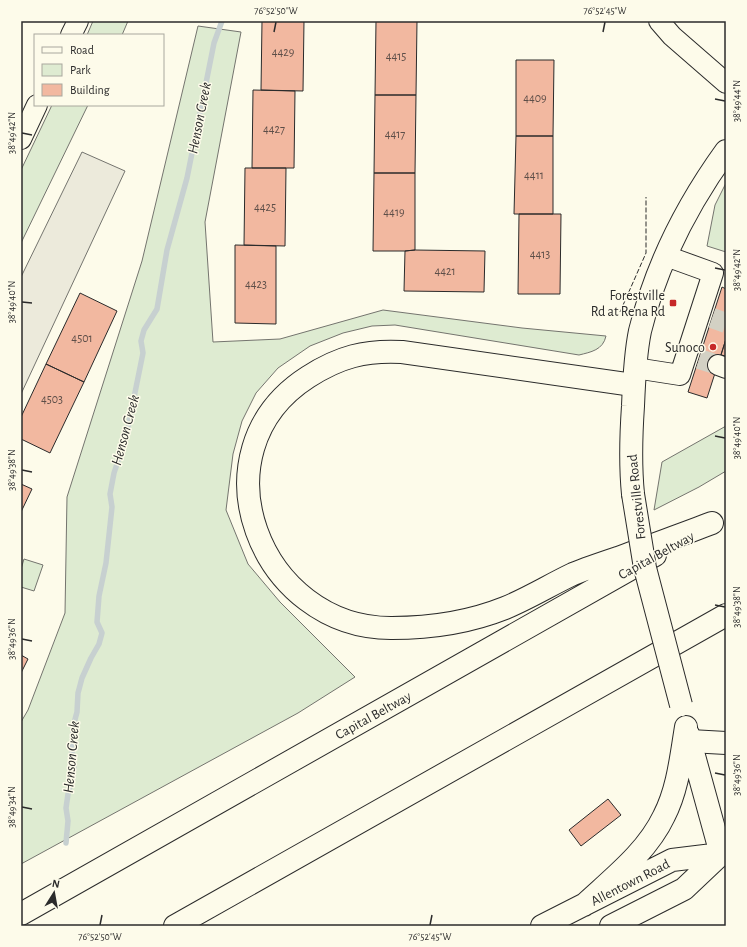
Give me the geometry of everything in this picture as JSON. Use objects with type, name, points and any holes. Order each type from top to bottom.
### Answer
[{"type":"main road","name":"Forestville Road","points":[[724,849],[688,734],[646,568],[633,494],[630,458],[634,377],[639,337],[645,312],[666,256],[684,217],[726,152]]},
{"type":"main road","points":[[634,377],[402,352],[375,352],[351,356],[339,361],[315,372],[287,392],[271,411],[258,435],[249,470],[249,498],[251,512],[260,541],[269,559],[285,581],[307,601],[320,610],[360,625],[392,628],[448,624],[492,612],[521,601],[574,574],[719,520]]},
{"type":"main road","name":"Capital Beltway","points":[[21,914],[719,520]]},
{"type":"main road","points":[[175,926],[726,615]]},
{"type":"main road","points":[[584,905],[639,852],[659,826],[665,816],[672,796],[688,734],[726,743]]},
{"type":"main road","points":[[611,926],[684,889],[724,849]]},
{"type":"main road","name":"Allentown Road","points":[[542,926],[672,860],[724,849]]},
{"type":"street","points":[[72,34],[78,21]]},
{"type":"street","points":[[659,21],[672,36],[726,83]]},
{"type":"street","points":[[21,139],[37,106]]},
{"type":"street","points":[[634,377],[680,375],[693,357],[706,316],[713,273],[666,256]]},
{"type":"green space","points":[[93,21],[128,21],[122,34],[87,34]]},
{"type":"green space","points":[[198,26],[241,32],[205,222],[213,342],[280,339],[383,310],[522,328],[606,336],[602,344],[596,350],[579,355],[395,325],[372,326],[343,333],[310,346],[278,368],[256,393],[242,421],[233,454],[226,510],[248,564],[280,602],[355,677],[298,713],[21,864],[21,722],[28,710],[65,613],[67,497],[142,261]]},
{"type":"green space","points":[[52,106],[88,106],[21,243],[21,170]]},
{"type":"green space","points":[[726,183],[726,252],[707,246],[715,205]]},
{"type":"green space","points":[[726,426],[726,471],[699,487],[654,510],[662,462]]},
{"type":"green space","points":[[24,559],[43,565],[34,591],[21,587],[21,569]]},
{"type":"shaded area","points":[[82,152],[125,171],[21,394],[21,277]]},
{"type":"building","points":[[262,21],[304,21],[303,91],[261,90]]},
{"type":"building","points":[[376,21],[417,21],[416,95],[375,95]]},
{"type":"building","points":[[516,60],[554,60],[553,136],[516,136]]},
{"type":"building","points":[[253,90],[295,91],[294,168],[252,168]]},
{"type":"building","points":[[375,95],[416,95],[415,173],[374,173]]},
{"type":"building","points":[[516,136],[553,136],[553,214],[514,214]]},
{"type":"building","points":[[245,168],[286,168],[285,246],[244,245]]},
{"type":"building","points":[[374,173],[415,173],[415,250],[373,251]]},
{"type":"building","points":[[519,214],[561,214],[560,294],[518,294]]},
{"type":"building","points":[[235,245],[276,246],[276,324],[235,323]]},
{"type":"building","points":[[405,251],[485,251],[484,292],[404,291]]},
{"type":"building","name":"Sunoco","points":[[722,287],[726,289],[726,339],[707,398],[688,392]]},
{"type":"building","points":[[80,293],[117,311],[84,382],[46,364]]},
{"type":"building","points":[[726,339],[726,356],[721,355]]},
{"type":"building","points":[[46,364],[84,382],[50,453],[21,439],[21,417]]},
{"type":"building","points":[[21,484],[32,489],[21,512]]},
{"type":"building","points":[[21,655],[28,659],[21,673]]},
{"type":"building","points":[[608,799],[621,815],[581,846],[569,830]]},
{"type":"waterway","name":"Henson Creek","points":[[66,843],[68,821],[66,808],[73,776],[73,727],[77,712],[78,693],[82,678],[99,644],[102,633],[97,622],[99,596],[106,563],[112,507],[110,494],[114,473],[126,437],[143,353],[141,341],[144,330],[157,309],[167,250],[187,178],[214,43],[222,21]]},
{"type":"tunnel","points":[[712,318],[726,323]]},
{"type":"tunnel","points":[[699,359],[718,365]]},
{"type":"fence","points":[[620,312],[646,253],[646,197]]},
{"type":"place","name":"Forestville Rd at Rena Rd","points":[[673,303]]},
{"type":"place","name":"Sunoco","points":[[713,347]]}]
